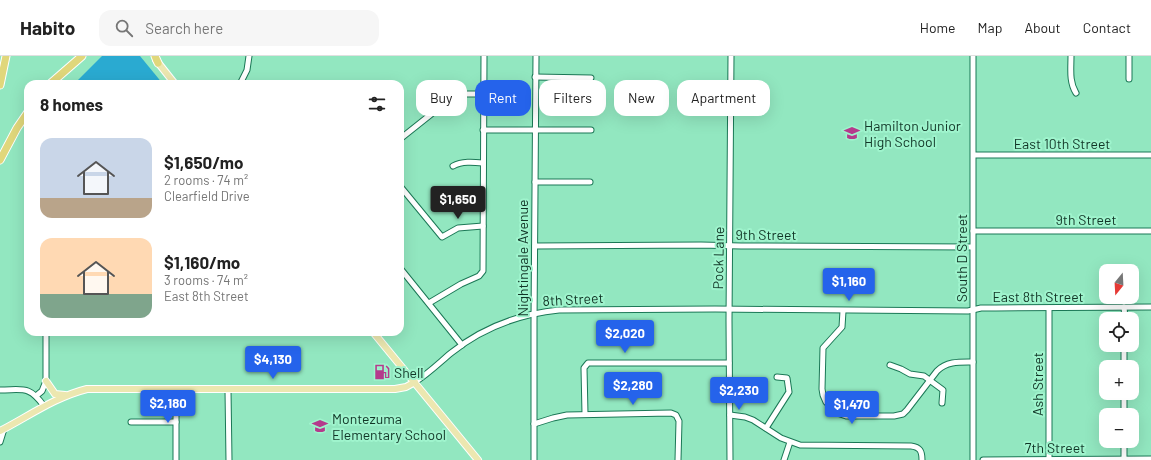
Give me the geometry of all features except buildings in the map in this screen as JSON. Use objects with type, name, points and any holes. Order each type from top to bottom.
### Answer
[{"type":"highway","points":[[0,85],[6,56]]},
{"type":"highway","points":[[55,80],[82,56]]},
{"type":"highway","points":[[153,56],[158,63]]},
{"type":"highway","points":[[0,160],[24,118]]},
{"type":"main road","points":[[158,63],[172,80]]},
{"type":"main road","points":[[376,336],[478,460]]},
{"type":"main road","points":[[46,381],[55,394],[60,395],[97,388],[176,390],[395,389],[406,387],[415,382]]},
{"type":"main road","points":[[2,430],[68,394]]},
{"type":"street","points":[[242,80],[249,56]]},
{"type":"street","points":[[484,56],[484,80]]},
{"type":"street","name":"Nightingale Avenue","points":[[534,460],[536,56]]},
{"type":"street","name":"Pock Lane","points":[[730,460],[729,309],[731,56]]},
{"type":"street","name":"South D Street","points":[[973,56],[973,460]]},
{"type":"street","points":[[1071,56],[1071,80],[1072,86],[1076,93]]},
{"type":"street","points":[[1129,56],[1129,79]]},
{"type":"street","points":[[535,78],[591,78]]},
{"type":"street","points":[[404,136],[449,100],[465,94],[475,94]]},
{"type":"street","points":[[428,303],[482,273],[483,116]]},
{"type":"street","points":[[483,130],[591,130]]},
{"type":"street","name":"East 10th Street","points":[[974,155],[1151,155]]},
{"type":"street","points":[[454,166],[457,164],[470,162],[483,163]]},
{"type":"street","points":[[535,182],[590,182]]},
{"type":"street","points":[[404,191],[442,237],[458,228],[483,226]]},
{"type":"street","name":"9th Street","points":[[973,231],[1151,231]]},
{"type":"street","name":"9th Street","points":[[535,246],[972,247]]},
{"type":"street","points":[[404,273],[462,345]]},
{"type":"street","points":[[1124,307],[1124,312]]},
{"type":"street","name":"East 8th Street","points":[[729,309],[843,311],[973,310],[981,308],[1151,307]]},
{"type":"street","name":"Ash Street","points":[[1049,308],[1049,459]]},
{"type":"street","name":"8th Street","points":[[415,382],[462,345],[488,329],[500,323],[541,312],[571,310],[729,309]]},
{"type":"street","points":[[843,311],[842,327],[826,344],[822,352],[823,395],[826,402],[837,413],[846,416],[899,415],[906,412],[937,371],[944,365],[956,362],[973,362]]},
{"type":"street","points":[[36,396],[42,391],[46,381],[46,336]]},
{"type":"street","points":[[585,414],[584,368],[588,362],[729,363]]},
{"type":"street","points":[[890,365],[910,374],[924,376],[930,380],[942,390],[942,403]]},
{"type":"street","points":[[766,428],[789,392],[787,378],[777,377]]},
{"type":"street","points":[[0,390],[27,390],[36,396],[44,406]]},
{"type":"street","points":[[176,390],[176,460]]},
{"type":"street","points":[[228,390],[229,460]]},
{"type":"street","points":[[534,424],[567,415],[675,414],[679,420],[678,460]]},
{"type":"street","points":[[730,415],[745,416],[790,442],[808,446],[910,446],[919,449],[922,460]]},
{"type":"street","points":[[131,422],[176,422]]},
{"type":"street","points":[[0,442],[2,430]]},
{"type":"street","points":[[784,460],[790,442]]},
{"type":"street","points":[[1124,448],[1124,459]]},
{"type":"street","name":"7th Street","points":[[983,460],[1151,459]]},
{"type":"water","points":[[102,56],[140,56],[160,80],[78,80]]},
{"type":"place","name":"Hamilton Junior High School","points":[[852,133]]},
{"type":"place","name":"Shell","points":[[382,372]]},
{"type":"place","name":"Montezuma Elementary School","points":[[320,426]]}]
